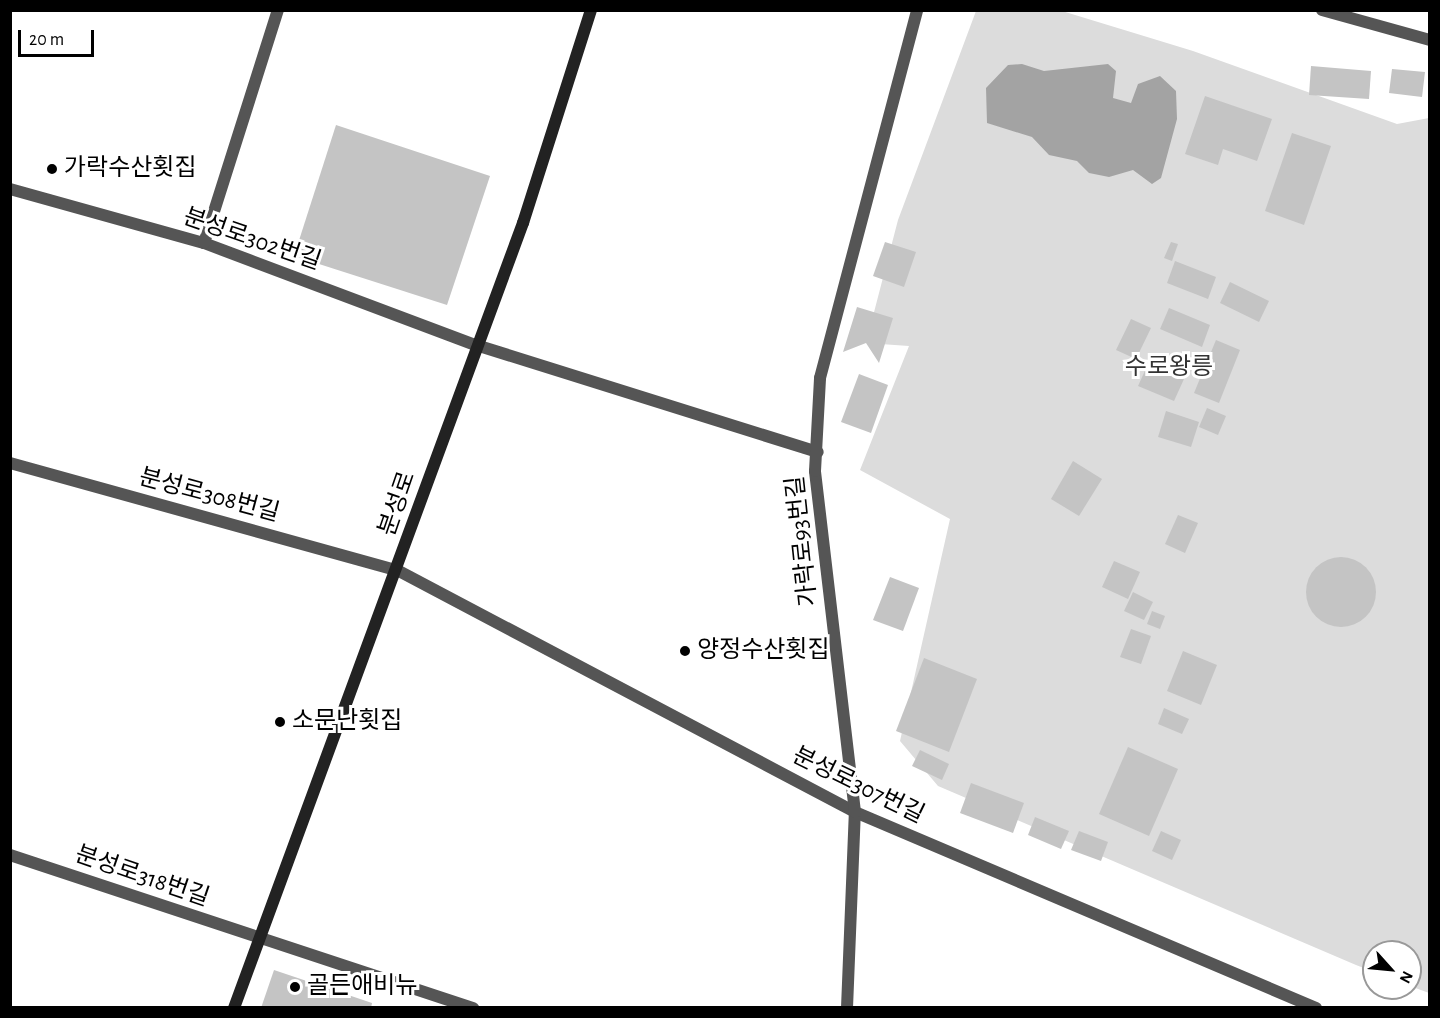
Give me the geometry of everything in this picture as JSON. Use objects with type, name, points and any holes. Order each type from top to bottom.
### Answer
[{"type":"main road","name":"분성로","points":[[234,1008],[397,570],[476,345],[523,223],[591,10]]},
{"type":"street","points":[[204,243],[278,10]]},
{"type":"street","name":"가락로93번길","points":[[847,1008],[855,812],[815,471],[818,452],[820,378],[917,10]]},
{"type":"street","points":[[1322,10],[1430,40]]},
{"type":"street","name":"분성로302번길","points":[[10,189],[204,243],[476,345],[818,452]]},
{"type":"street","name":"분성로308번길","points":[[10,463],[397,570]]},
{"type":"street","name":"분성로307번길","points":[[397,570],[855,812],[1316,1008]]},
{"type":"street","name":"분성로318번길","points":[[10,855],[473,1008]]},
{"type":"green space","name":"수로왕릉","points":[[976,11],[1062,11],[1193,51],[1397,124],[1429,118],[1429,993],[1422,990],[1422,940],[1362,940],[1362,967],[938,786],[900,741],[950,519],[860,470],[909,346],[866,343],[898,220]]},
{"type":"shaded area","points":[[1022,64],[1044,71],[1108,64],[1116,71],[1113,98],[1131,103],[1138,84],[1160,76],[1176,91],[1177,119],[1161,178],[1152,184],[1133,170],[1109,177],[1089,173],[1077,161],[1049,155],[1032,137],[987,123],[986,88],[1008,65]]},
{"type":"building","points":[[1311,66],[1371,71],[1369,99],[1309,95]]},
{"type":"building","points":[[1392,69],[1425,72],[1422,97],[1389,93]]},
{"type":"building","points":[[1205,96],[1272,119],[1257,161],[1223,149],[1218,165],[1185,154]]},
{"type":"building","points":[[336,125],[490,176],[447,305],[294,256]]},
{"type":"building","points":[[1292,133],[1331,146],[1304,225],[1265,211]]},
{"type":"building","points":[[885,242],[916,252],[904,287],[873,276]]},
{"type":"building","points":[[1171,242],[1178,244],[1172,261],[1164,258]]},
{"type":"building","points":[[1175,261],[1216,277],[1208,299],[1167,283]]},
{"type":"building","points":[[1230,282],[1269,301],[1259,322],[1220,303]]},
{"type":"building","points":[[857,307],[893,318],[879,363],[866,343],[843,352]]},
{"type":"building","points":[[1169,308],[1210,325],[1202,347],[1160,329]]},
{"type":"building","points":[[1131,319],[1151,328],[1136,359],[1116,350]]},
{"type":"building","points":[[1216,340],[1240,350],[1219,403],[1194,393]]},
{"type":"building","points":[[1148,364],[1184,379],[1174,401],[1138,386]]},
{"type":"building","points":[[859,374],[888,385],[871,433],[841,422]]},
{"type":"building","points":[[1207,408],[1226,416],[1218,435],[1199,427]]},
{"type":"building","points":[[1166,411],[1199,422],[1191,447],[1158,437]]},
{"type":"building","points":[[1073,461],[1102,479],[1079,516],[1051,499]]},
{"type":"building","points":[[1178,515],[1198,523],[1185,553],[1165,544]]},
{"type":"building","points":[[1341,557],[1354,560],[1366,567],[1373,579],[1376,592],[1373,605],[1366,617],[1354,624],[1341,627],[1328,624],[1316,617],[1309,605],[1306,592],[1309,579],[1316,567],[1328,560]]},
{"type":"building","points":[[1114,561],[1140,572],[1128,599],[1102,587]]},
{"type":"building","points":[[890,577],[919,588],[903,631],[873,620]]},
{"type":"building","points":[[1133,592],[1153,602],[1144,620],[1124,611]]},
{"type":"building","points":[[1152,611],[1165,616],[1160,629],[1147,624]]},
{"type":"building","points":[[1131,629],[1151,636],[1141,664],[1120,657]]},
{"type":"building","points":[[1183,651],[1217,665],[1201,705],[1167,691]]},
{"type":"building","points":[[924,658],[977,679],[949,752],[896,731]]},
{"type":"building","points":[[1164,708],[1189,719],[1182,734],[1158,724]]},
{"type":"building","points":[[1128,747],[1178,769],[1149,836],[1099,814]]},
{"type":"building","points":[[920,750],[949,764],[942,780],[912,766]]},
{"type":"building","points":[[971,783],[1024,803],[1013,833],[960,813]]},
{"type":"building","points":[[1035,817],[1069,831],[1061,849],[1028,835]]},
{"type":"building","points":[[1079,831],[1108,842],[1101,861],[1071,850]]},
{"type":"building","points":[[1161,831],[1181,840],[1172,860],[1152,851]]},
{"type":"building","name":"골든애비뉴","points":[[274,970],[372,1003],[371,1008],[261,1008]]},
{"type":"place","name":"가락수산횟집","points":[[52,169]]},
{"type":"place","name":"양정수산횟집","points":[[685,651]]},
{"type":"place","name":"소문난횟집","points":[[280,722]]},
{"type":"place","name":"골든애비뉴","points":[[295,987]]}]
